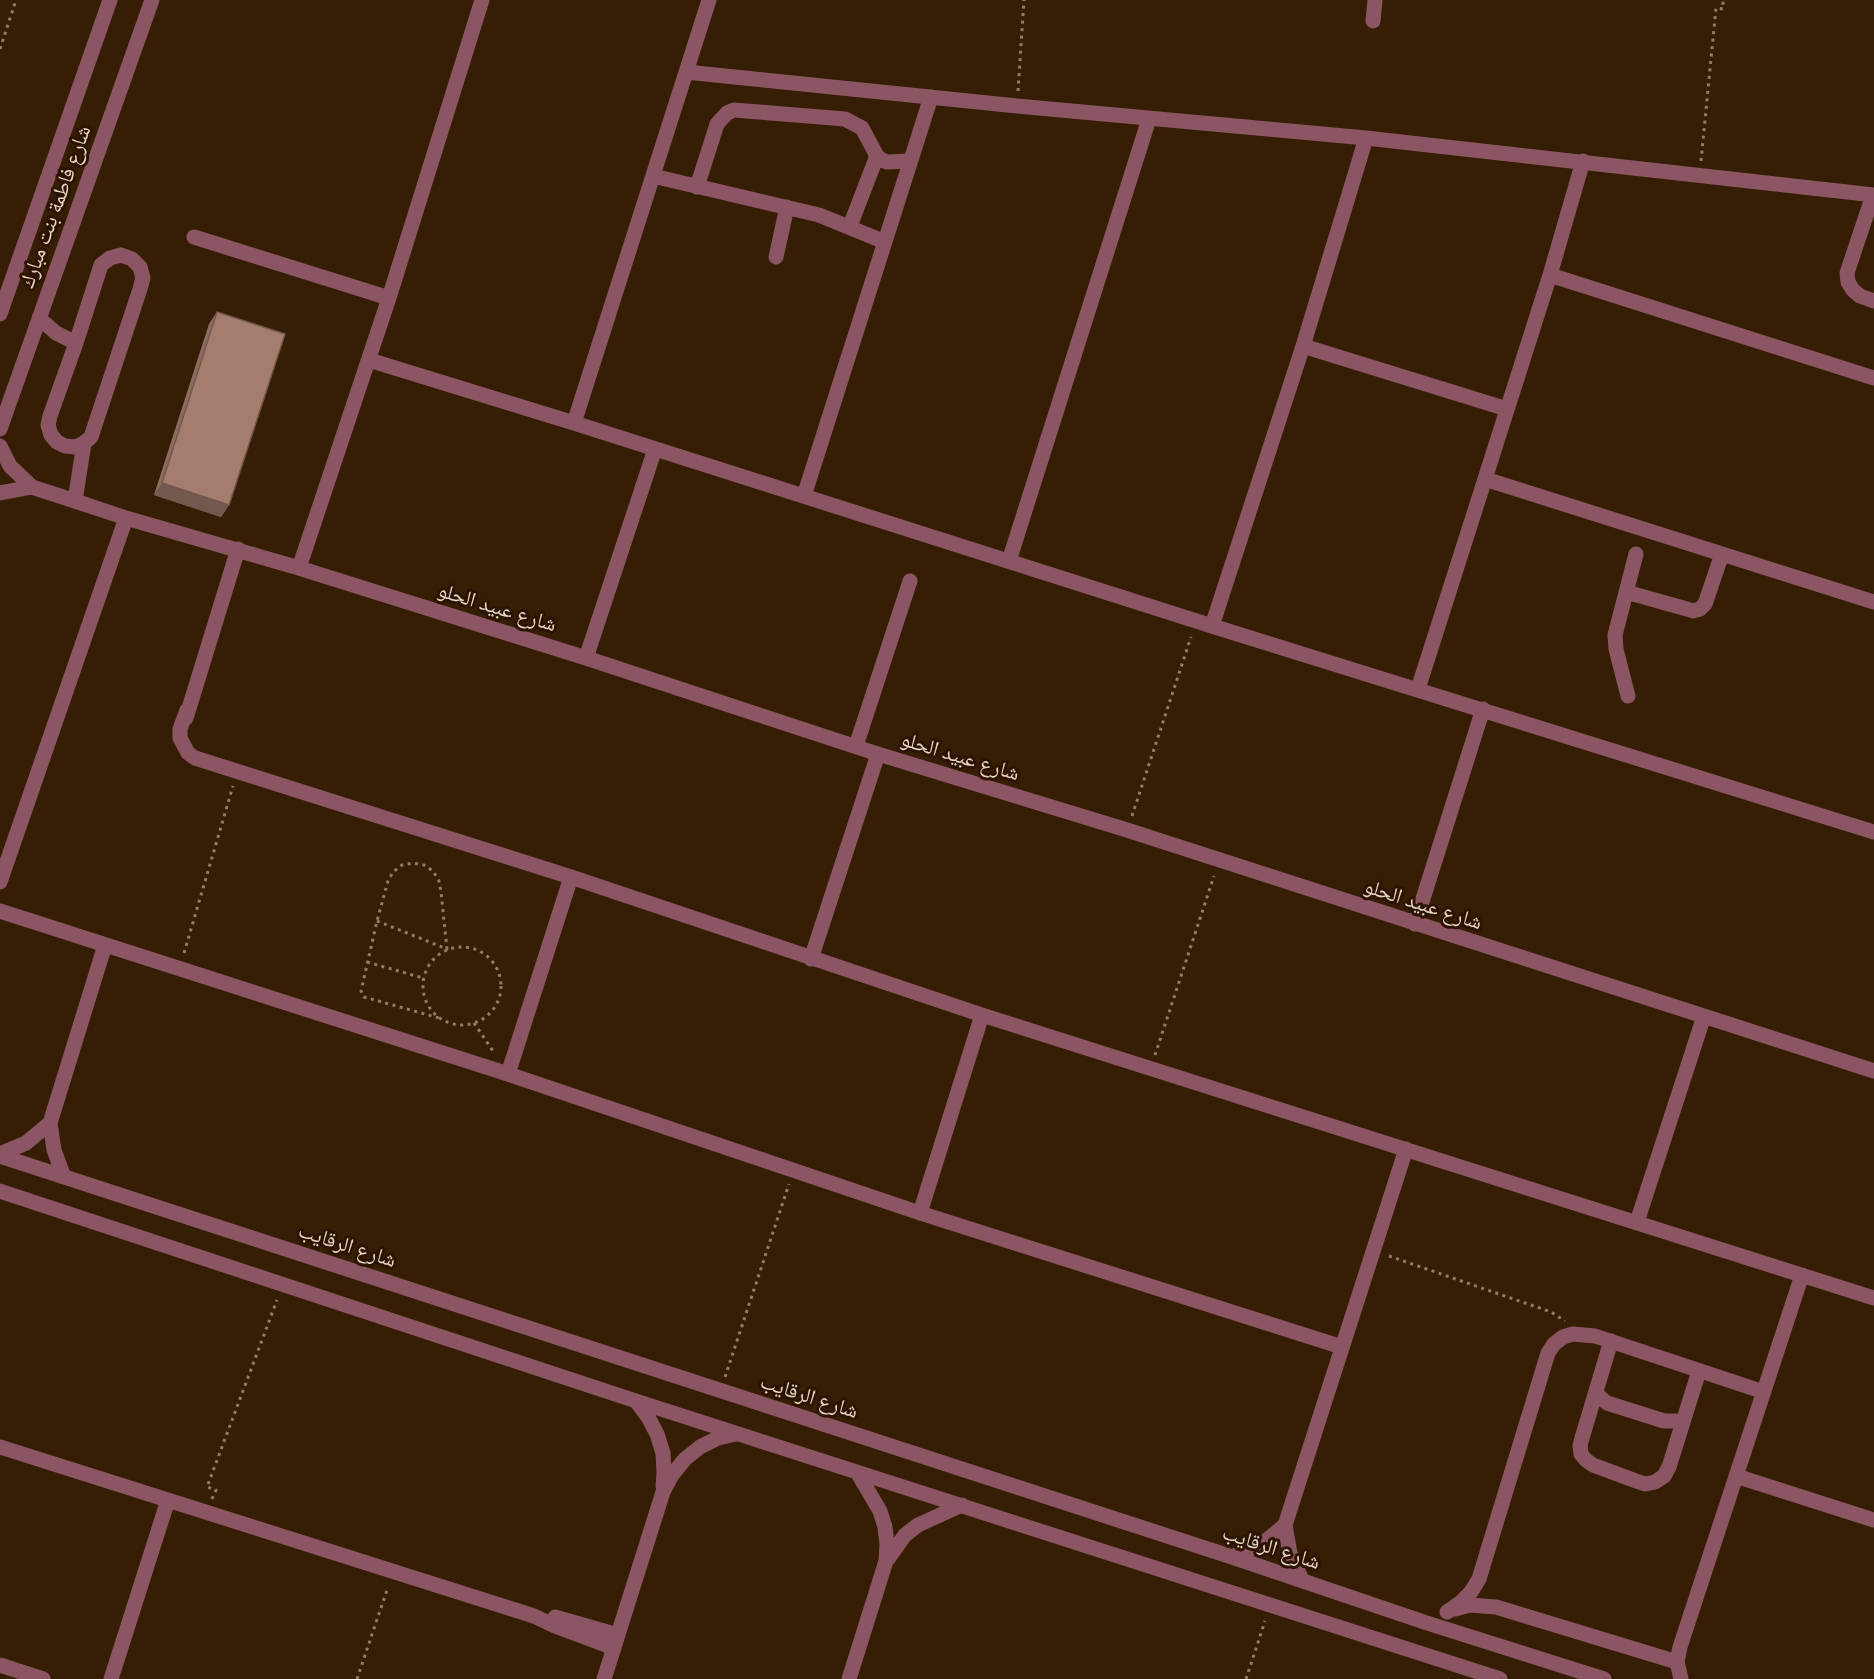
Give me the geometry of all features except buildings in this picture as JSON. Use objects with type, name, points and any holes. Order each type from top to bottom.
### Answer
[{"type":"street","name":"شارع فاطمة بنت مبارك","points":[[0,314],[110,0]]},
{"type":"street","name":"شارع فاطمة بنت مبارك","points":[[0,429],[152,0]]},
{"type":"street","points":[[298,568],[369,360],[482,0]]},
{"type":"street","points":[[574,423],[709,0]]},
{"type":"street","points":[[1373,21],[1375,0]]},
{"type":"street","points":[[686,72],[1149,119],[1366,138],[1874,195],[1847,273],[1848,282],[1853,290],[1860,296],[1874,301]]},
{"type":"street","points":[[804,496],[931,97]]},
{"type":"street","points":[[697,187],[717,124],[727,113],[734,110],[851,121],[862,128],[878,156],[887,162],[910,161]]},
{"type":"street","points":[[1009,561],[1149,119]]},
{"type":"street","points":[[1212,626],[1303,346],[1366,138]]},
{"type":"street","points":[[850,226],[878,156]]},
{"type":"street","points":[[1418,689],[1550,275],[1583,161]]},
{"type":"street","points":[[653,176],[819,215],[885,242]]},
{"type":"street","points":[[776,257],[787,207]]},
{"type":"street","points":[[194,237],[389,298]]},
{"type":"street","points":[[121,255],[132,259],[140,267],[143,278],[140,289],[91,437],[84,444],[75,447],[57,442],[51,435],[48,425],[76,343],[101,265],[110,258],[121,255]]},
{"type":"street","points":[[1550,275],[1874,378]]},
{"type":"street","points":[[39,318],[56,333],[76,343]]},
{"type":"street","points":[[1303,346],[1507,409]]},
{"type":"street","points":[[369,360],[1874,832]]},
{"type":"street","points":[[75,501],[84,444]]},
{"type":"street","name":"شارع عبيد الحلو","points":[[0,446],[10,466],[32,487],[126,518],[238,549],[586,658],[878,754],[1127,830],[1874,1071]]},
{"type":"street","points":[[586,658],[655,449]]},
{"type":"street","points":[[1485,479],[1874,602]]},
{"type":"street","name":"شارع عبيد الحلو","points":[[0,493],[32,487]]},
{"type":"street","points":[[0,882],[126,518]]},
{"type":"street","points":[[238,549],[187,710],[185,723],[190,743],[197,752],[222,766],[571,877],[982,1016],[1874,1298]]},
{"type":"street","points":[[1628,696],[1615,642],[1636,554]]},
{"type":"street","points":[[1626,592],[1687,609],[1700,609],[1705,604],[1722,554]]},
{"type":"street","points":[[856,746],[910,581]]},
{"type":"street","points":[[1414,924],[1483,709]]},
{"type":"street","points":[[811,959],[878,754]]},
{"type":"street","points":[[508,1074],[571,877]]},
{"type":"street","points":[[0,911],[508,1074],[920,1214],[1342,1347]]},
{"type":"street","points":[[64,1177],[54,1150],[50,1123],[105,945]]},
{"type":"street","points":[[920,1214],[982,1016]]},
{"type":"street","points":[[1637,1222],[1704,1016]]},
{"type":"street","points":[[0,1155],[26,1143],[50,1123]]},
{"type":"street","points":[[1302,1580],[1290,1554],[1285,1525],[1406,1149]]},
{"type":"street","name":"شارع الرقايب","points":[[0,1155],[1604,1679]]},
{"type":"street","points":[[0,1191],[636,1401],[1500,1679]]},
{"type":"street","points":[[1681,1679],[1677,1662],[1680,1647],[1802,1275]]},
{"type":"street","points":[[1427,1623],[1460,1603],[1479,1579],[1548,1353],[1563,1337],[1584,1334],[1611,1341],[1764,1392]]},
{"type":"street","points":[[1611,1341],[1580,1446],[1581,1454],[1593,1465],[1636,1481],[1646,1484],[1655,1482],[1664,1476],[1669,1467],[1699,1371]]},
{"type":"street","points":[[1596,1394],[1607,1403],[1654,1418],[1669,1422],[1682,1421]]},
{"type":"street","points":[[636,1401],[657,1434],[663,1453],[663,1492]]},
{"type":"street","points":[[604,1679],[663,1492],[672,1475],[685,1459],[700,1447],[718,1438],[737,1433]]},
{"type":"street","points":[[0,1447],[534,1616],[566,1620],[616,1642]]},
{"type":"street","points":[[849,1679],[886,1562],[888,1544],[880,1511],[856,1472]]},
{"type":"street","points":[[1736,1476],[1874,1520]]},
{"type":"street","points":[[111,1679],[168,1500]]},
{"type":"street","points":[[886,1562],[905,1535],[918,1525],[962,1505]]},
{"type":"street","points":[[1232,1557],[1262,1545],[1285,1525]]},
{"type":"street","points":[[1483,1564],[1483,1577],[1488,1598],[1496,1607]]},
{"type":"street","points":[[1448,1612],[1470,1605],[1496,1607],[1677,1662]]},
{"type":"street","points":[[6,1671],[43,1679]]},
{"type":"path","points":[[0,49],[16,0]]},
{"type":"path","points":[[1017,106],[1024,0]]},
{"type":"path","points":[[1700,175],[1716,8],[1723,9],[1723,0]]},
{"type":"path","points":[[1127,830],[1196,621]]},
{"type":"path","points":[[180,969],[238,771]]},
{"type":"path","points":[[1151,1068],[1219,861]]},
{"type":"path","points":[[439,1018],[425,1000],[423,978],[428,966],[436,956],[447,949],[468,947],[487,956],[499,972],[501,982],[497,1003],[491,1012],[474,1023],[462,1025],[450,1023],[364,997],[361,990],[366,962],[388,881],[393,872],[402,865],[413,862],[424,865],[433,871],[439,881],[447,949]]},
{"type":"path","points":[[377,921],[447,949]]},
{"type":"path","points":[[366,962],[423,978]]},
{"type":"path","points":[[474,1023],[508,1074]]},
{"type":"path","points":[[721,1390],[793,1170]]},
{"type":"path","points":[[1373,1250],[1551,1312],[1561,1317],[1573,1334]]},
{"type":"path","points":[[208,1512],[216,1490],[207,1487],[284,1284]]},
{"type":"path","points":[[357,1679],[393,1571]]},
{"type":"path","points":[[1246,1679],[1270,1605]]}]
